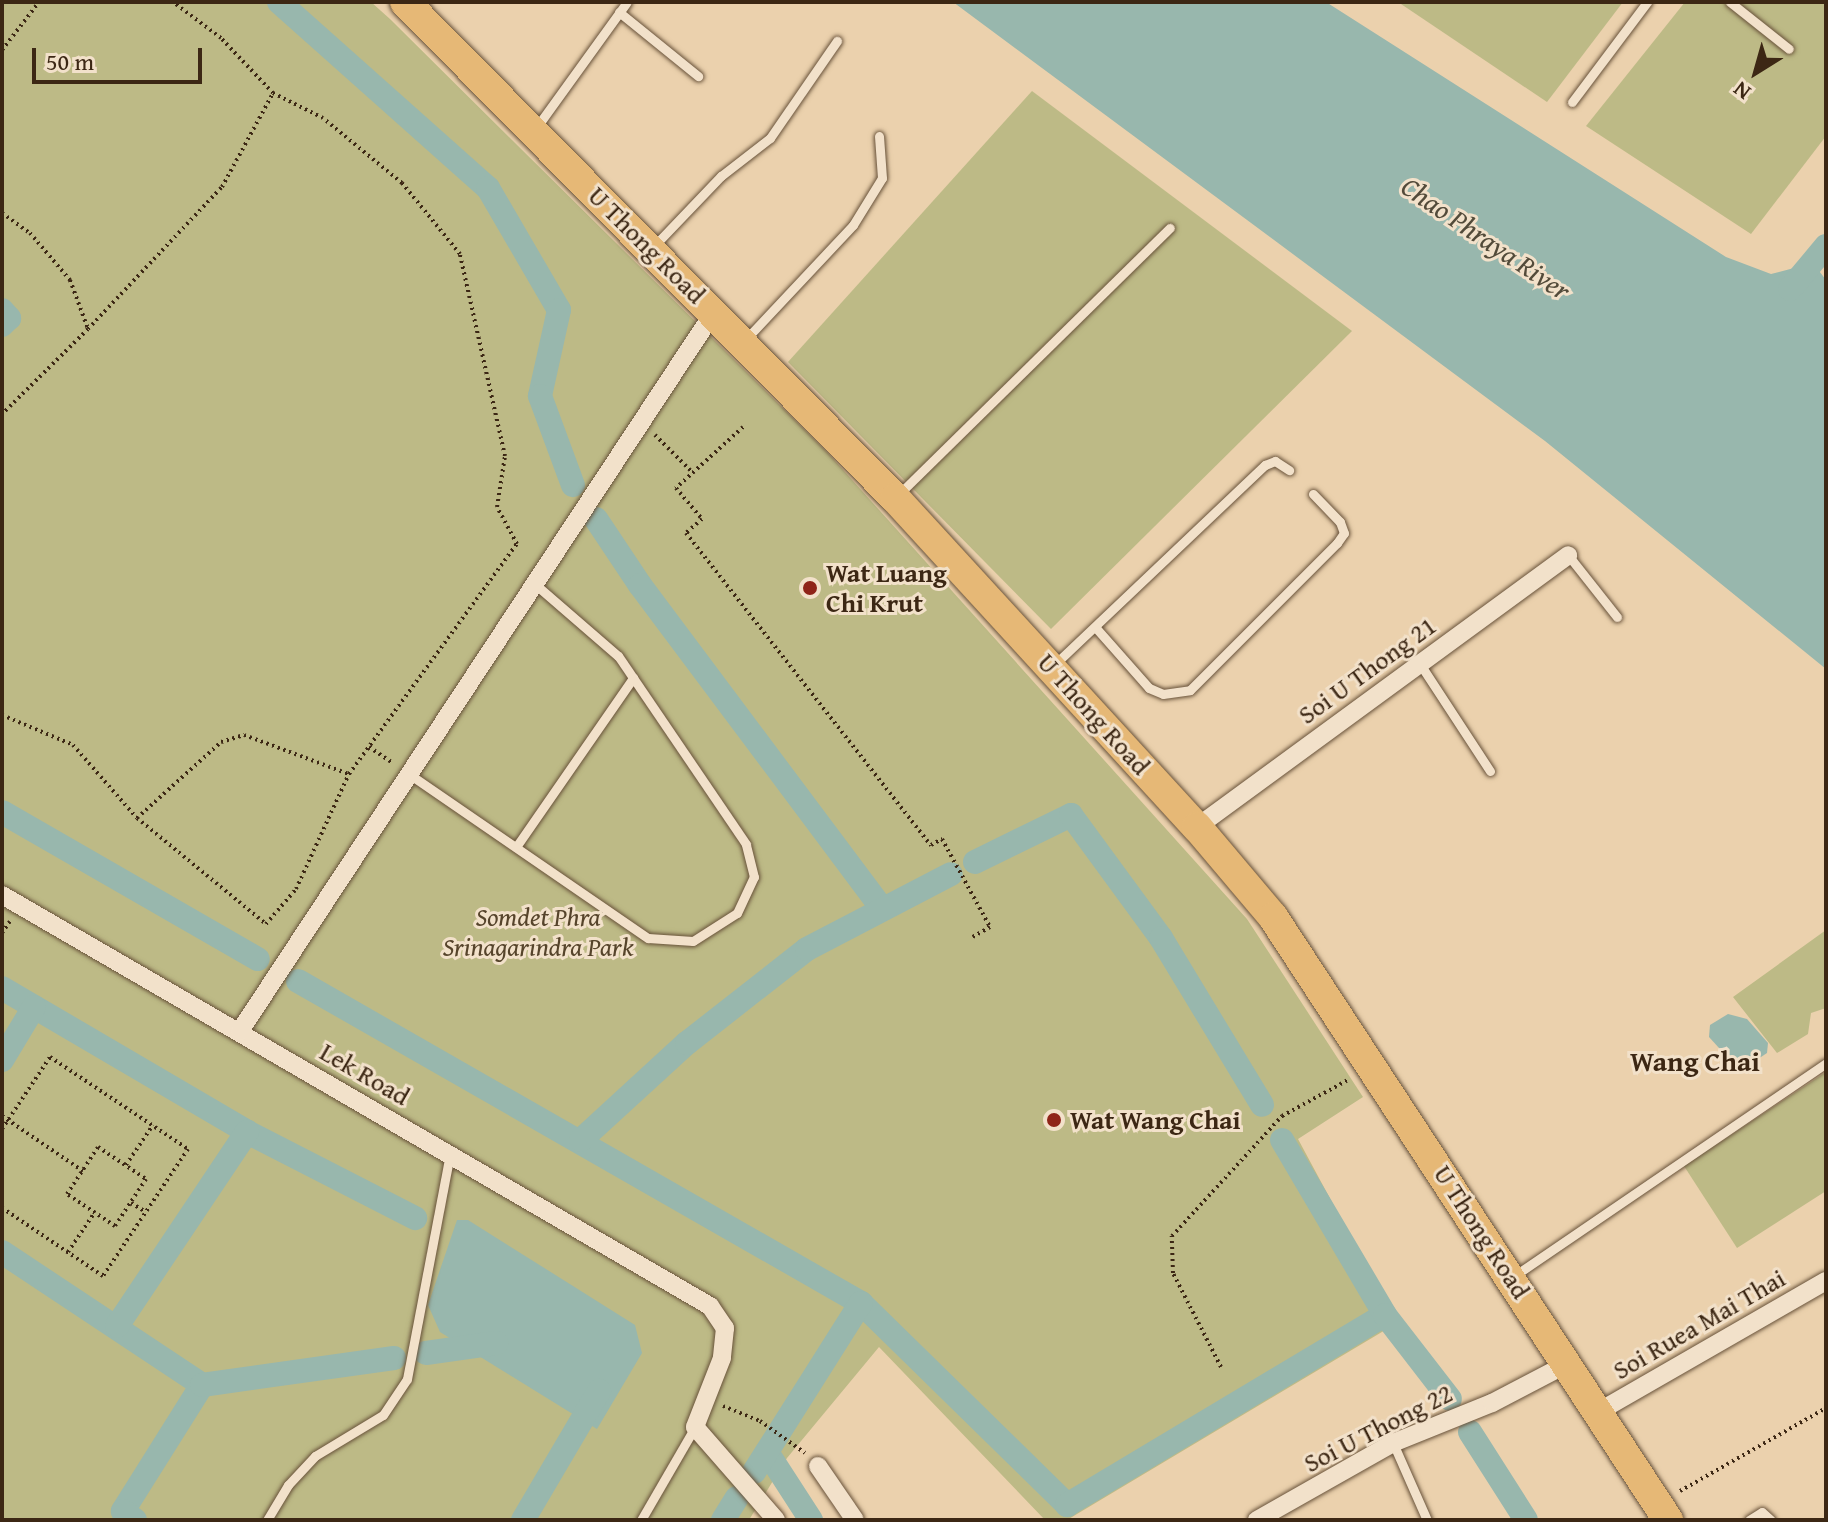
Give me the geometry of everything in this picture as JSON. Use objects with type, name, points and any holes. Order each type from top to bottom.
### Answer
[{"type":"main road","name":"U Thong Road","points":[[405,2],[895,498],[1197,827],[1273,917],[1374,1065],[1662,1512]]},
{"type":"street","points":[[240,1031],[714,312]]},
{"type":"street","name":"Soi U Thong 21","points":[[1197,827],[1568,555]]},
{"type":"street","name":"Lek Road","points":[[2,895],[701,1300],[725,1328],[722,1358],[706,1399]]},
{"type":"street","name":"Soi Ruea Mai Thai","points":[[1598,1412],[1826,1281]]},
{"type":"street","name":"Soi U Thong 22","points":[[1257,1520],[1393,1443],[1492,1403],[1567,1364]]},
{"type":"street","points":[[706,1399],[695,1427],[776,1520]]},
{"type":"street","points":[[818,1466],[855,1520]]},
{"type":"lane","points":[[534,131],[627,2]]},
{"type":"lane","points":[[1572,102],[1647,2]]},
{"type":"lane","points":[[1730,2],[1789,49]]},
{"type":"lane","points":[[619,12],[698,76]]},
{"type":"lane","points":[[651,249],[721,176],[770,138],[837,41]]},
{"type":"lane","points":[[743,341],[853,225],[882,178],[879,136]]},
{"type":"lane","points":[[895,498],[1170,228]]},
{"type":"lane","points":[[1052,667],[1265,465],[1275,461],[1289,470]]},
{"type":"lane","points":[[1096,628],[1149,688],[1163,694],[1190,690],[1344,533],[1340,522],[1313,494]]},
{"type":"lane","points":[[1568,555],[1617,617]]},
{"type":"lane","points":[[409,774],[648,938],[693,941],[737,913],[754,877],[746,844],[618,656],[535,584]]},
{"type":"lane","points":[[1420,664],[1490,771]]},
{"type":"lane","points":[[516,847],[633,678]]},
{"type":"lane","points":[[1511,1278],[1826,1063]]},
{"type":"lane","points":[[267,1520],[288,1485],[315,1456],[383,1415],[407,1379],[450,1154]]},
{"type":"lane","points":[[641,1520],[695,1427]]},
{"type":"lane","points":[[1393,1443],[1427,1520]]},
{"type":"lane","points":[[1749,1520],[1762,1512],[1771,1520]]},
{"type":"path","points":[[2,50],[39,2]]},
{"type":"path","points":[[2,715],[73,745],[137,818],[266,924],[296,889],[349,774],[517,544],[497,507],[505,456],[460,254],[402,183],[323,118],[273,93],[221,38],[173,2]]},
{"type":"path","points":[[2,414],[88,329],[222,187],[273,93]]},
{"type":"path","points":[[2,213],[30,233],[70,280],[88,329]]},
{"type":"path","points":[[642,421],[693,473]]},
{"type":"path","points":[[743,427],[676,488],[702,519],[686,533],[931,845],[942,839],[990,927],[973,937]]},
{"type":"path","points":[[137,818],[221,742],[244,735],[349,774]]},
{"type":"path","points":[[369,747],[409,774]]},
{"type":"path","points":[[2,1129],[50,1057],[188,1149],[103,1276],[2,1208]]},
{"type":"path","points":[[1221,1367],[1173,1273],[1172,1236],[1282,1116],[1374,1065]]},
{"type":"path","points":[[2,1116],[83,1171]]},
{"type":"path","points":[[126,1165],[153,1125]]},
{"type":"path","points":[[98,1147],[146,1179],[115,1226],[67,1194],[83,1171],[98,1147]]},
{"type":"path","points":[[131,1203],[146,1212]]},
{"type":"path","points":[[68,1252],[95,1212]]},
{"type":"path","points":[[706,1399],[760,1421],[803,1451]]},
{"type":"path","points":[[1662,1512],[1826,1408]]},
{"type":"green space","name":"Somdet Phra Srinagarindra Park","points":[[2,2],[371,2],[390,19],[827,452],[1247,919],[1363,1097],[1298,1139],[1397,1323],[1067,1520],[1045,1520],[879,1347],[787,1458],[749,1520],[2,1520]]},
{"type":"green space","points":[[1398,2],[1623,2],[1547,102]]},
{"type":"green space","points":[[1685,2],[1826,2],[1826,136],[1751,234],[1586,126]]},
{"type":"green space","points":[[1032,91],[1352,331],[1051,629],[788,362]]},
{"type":"green space","points":[[1826,930],[1826,1008],[1811,1013],[1808,1034],[1777,1053],[1733,997]]},
{"type":"green space","points":[[1826,1072],[1826,1191],[1737,1248],[1684,1166]]},
{"type":"water","name":"Chao Phraya River","points":[[953,2],[1326,2],[1726,257],[1771,274],[1813,263],[1826,280],[1826,669],[1545,441]]},
{"type":"water","points":[[1728,1014],[1747,1019],[1768,1043],[1767,1053],[1749,1065],[1730,1060],[1709,1037],[1710,1025]]},
{"type":"water","points":[[457,1220],[468,1220],[635,1325],[642,1353],[597,1429],[440,1332],[428,1305]]},
{"type":"waterway","points":[[279,2],[488,188],[559,310],[540,396],[573,485]]},
{"type":"waterway","points":[[1790,289],[1826,246]]},
{"type":"waterway","points":[[2,310],[9,318],[2,325]]},
{"type":"waterway","points":[[596,519],[640,585],[882,908]]},
{"type":"waterway","points":[[2,812],[258,959]]},
{"type":"waterway","points":[[975,862],[1071,815],[1161,938],[1262,1105]]},
{"type":"waterway","points":[[581,1140],[687,1043],[807,949],[951,874]]},
{"type":"waterway","points":[[298,981],[861,1303],[1067,1505],[1385,1315]]},
{"type":"waterway","points":[[2,988],[247,1132],[415,1218]]},
{"type":"waterway","points":[[2,1060],[34,1007]]},
{"type":"waterway","points":[[117,1326],[247,1132]]},
{"type":"waterway","points":[[1282,1140],[1385,1315],[1450,1399]]},
{"type":"waterway","points":[[2,1252],[202,1385],[123,1511],[135,1520]]},
{"type":"waterway","points":[[754,1472],[861,1303]]},
{"type":"waterway","points":[[426,1353],[496,1343]]},
{"type":"waterway","points":[[202,1385],[394,1358]]},
{"type":"waterway","points":[[523,1520],[599,1391]]},
{"type":"waterway","points":[[1470,1432],[1526,1520]]},
{"type":"waterway","points":[[767,1452],[811,1520]]},
{"type":"waterway","points":[[723,1520],[737,1498]]},
{"type":"place","name":"Wat Luang Chi Krut","points":[[810,588]]},
{"type":"place","name":"Wat Wang Chai","points":[[1054,1120]]},
{"type":"district","name":"Wang Chai","points":[[1695,1061]]}]
